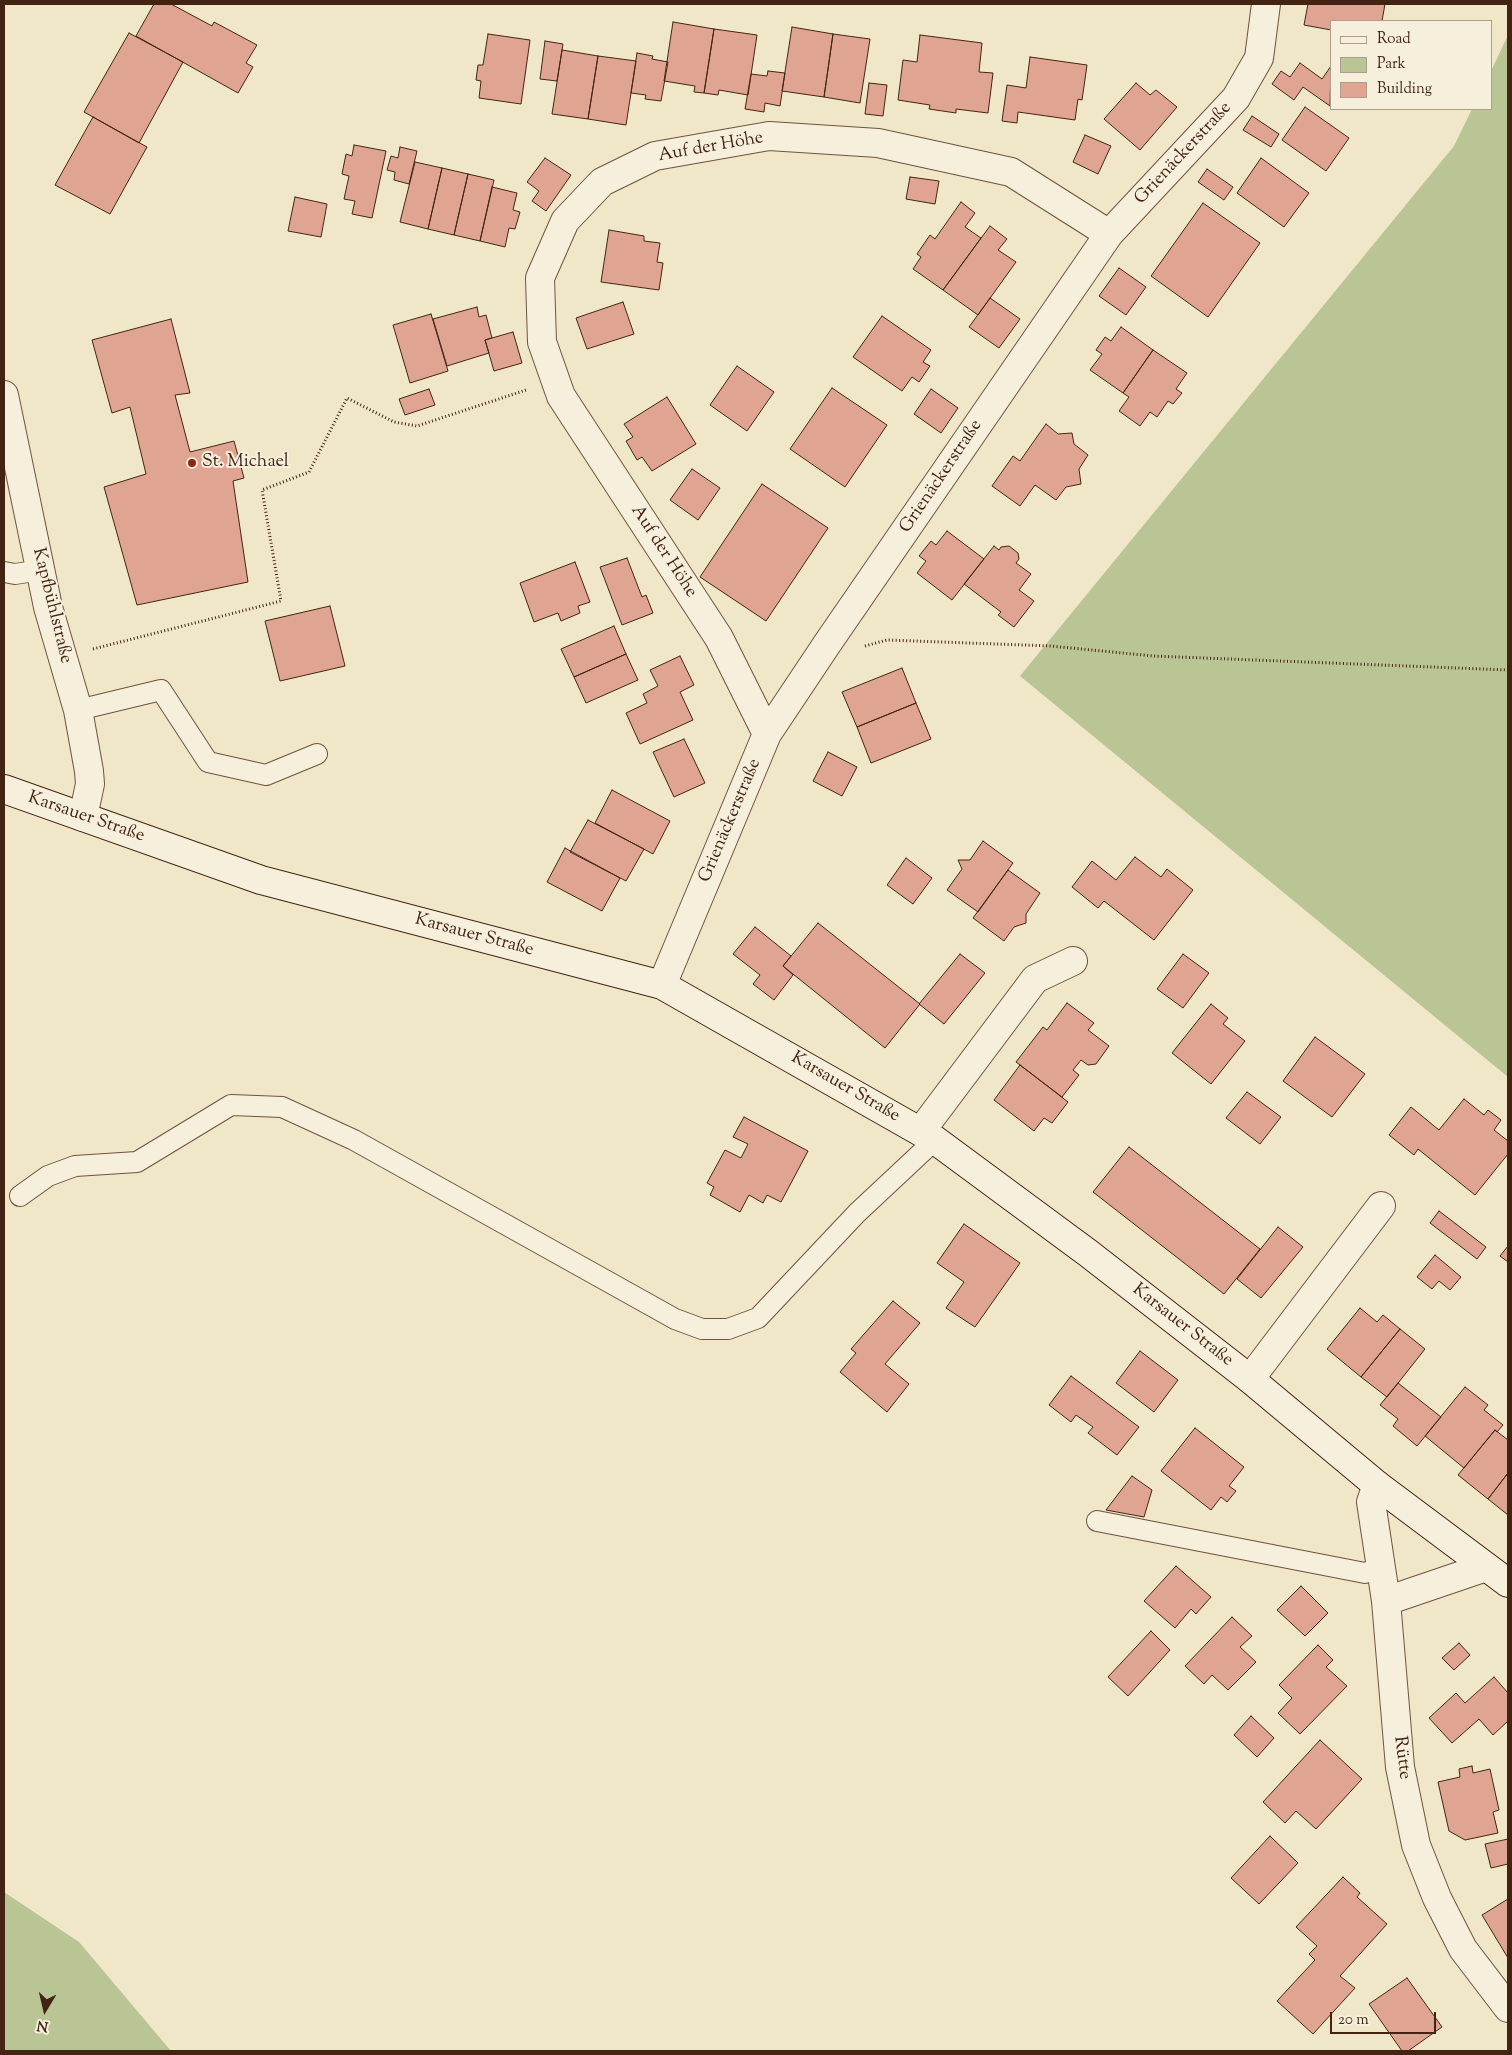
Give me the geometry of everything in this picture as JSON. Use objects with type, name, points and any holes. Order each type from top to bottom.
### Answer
[{"type":"street","name":"Grienäckerstraße","points":[[662,985],[767,734],[1109,234],[1236,98],[1259,58],[1266,4]]},
{"type":"street","name":"Auf der Höhe","points":[[767,734],[719,638],[560,396],[542,342],[540,278],[565,221],[602,182],[655,156],[769,136],[878,143],[1011,172],[1109,234]]},
{"type":"street","name":"Kapfbühlstraße","points":[[4,395],[48,607],[78,710],[90,771],[90,784],[83,817]]},
{"type":"street","name":"Karsauer Straße","points":[[4,790],[261,880],[662,985],[928,1136],[1088,1253],[1250,1379],[1377,1485],[1508,1583]]},
{"type":"street","points":[[928,1136],[1035,979],[1073,961]]},
{"type":"street","name":"Karsauer Straße","points":[[1250,1379],[1381,1206]]},
{"type":"street","name":"Rütte","points":[[1377,1485],[1371,1502],[1386,1601],[1400,1767],[1416,1845],[1437,1898],[1463,1949],[1508,2008]]},
{"type":"street","points":[[1386,1601],[1486,1566]]},
{"type":"lane","points":[[4,572],[15,574],[41,570]]},
{"type":"lane","points":[[78,710],[161,690],[208,762],[266,775],[317,754]]},
{"type":"lane","points":[[20,1196],[48,1176],[75,1166],[137,1162],[231,1104],[282,1107],[354,1140],[675,1319],[702,1329],[728,1329],[758,1318],[928,1136]]},
{"type":"lane","points":[[1097,1521],[1365,1573],[1381,1567]]},
{"type":"path","points":[[63,657],[281,601],[262,490],[309,472],[347,398],[394,422],[417,426],[555,380]]},
{"type":"path","points":[[827,644],[845,650],[887,640],[1051,646],[1153,656],[1508,670]]},
{"type":"green space","points":[[1508,35],[1508,1077],[1020,676],[1454,146],[1472,110],[1492,110],[1492,69]]},
{"type":"green space","points":[[4,1892],[79,1942],[171,2051],[4,2051]]},
{"type":"building","points":[[154,4],[171,4],[212,26],[214,22],[257,45],[246,63],[253,67],[238,93],[136,36]]},
{"type":"building","points":[[1308,4],[1385,4],[1382,20],[1330,20],[1330,30],[1304,25]]},
{"type":"building","points":[[673,22],[714,29],[704,93],[694,92],[695,86],[664,81]]},
{"type":"building","points":[[792,27],[833,34],[824,97],[782,91]]},
{"type":"building","points":[[714,29],[757,35],[748,95],[719,90],[718,95],[704,93]]},
{"type":"building","points":[[129,33],[183,62],[139,143],[84,112]]},
{"type":"building","points":[[488,34],[530,40],[521,104],[479,98],[481,81],[476,80],[478,65],[483,65]]},
{"type":"building","points":[[833,34],[870,39],[860,103],[824,97]]},
{"type":"building","points":[[920,35],[982,43],[979,72],[993,73],[988,113],[956,109],[956,113],[929,109],[930,105],[898,100],[903,60],[917,62]]},
{"type":"building","points":[[545,41],[563,44],[557,81],[540,79]]},
{"type":"building","points":[[562,50],[598,56],[588,119],[552,114]]},
{"type":"building","points":[[637,53],[653,56],[652,59],[668,62],[661,101],[645,99],[646,95],[631,93]]},
{"type":"building","points":[[598,56],[636,61],[626,125],[588,119]]},
{"type":"building","points":[[1030,57],[1087,65],[1082,100],[1078,99],[1075,120],[1018,112],[1017,123],[1002,121],[1007,85],[1026,88]]},
{"type":"building","points":[[1300,63],[1322,79],[1330,67],[1330,106],[1303,87],[1294,100],[1272,84],[1281,71],[1290,77]]},
{"type":"building","points":[[768,71],[785,73],[780,106],[765,103],[764,112],[745,109],[751,74],[767,76]]},
{"type":"building","points":[[869,83],[887,85],[883,116],[865,114]]},
{"type":"building","points":[[1136,83],[1150,95],[1156,90],[1177,107],[1140,150],[1104,119]]},
{"type":"building","points":[[1305,107],[1349,138],[1326,171],[1282,140]]},
{"type":"building","points":[[1252,116],[1279,134],[1271,147],[1243,130]]},
{"type":"building","points":[[93,117],[147,147],[110,214],[55,185]]},
{"type":"building","points":[[1085,135],[1111,146],[1098,174],[1073,162]]},
{"type":"building","points":[[354,145],[386,151],[372,218],[352,214],[355,201],[344,199],[349,176],[342,174],[346,154],[352,156]]},
{"type":"building","points":[[400,147],[417,151],[409,184],[394,180],[395,172],[387,170],[391,156],[398,158]]},
{"type":"building","points":[[545,158],[571,175],[546,211],[532,201],[539,191],[527,182]]},
{"type":"building","points":[[1261,158],[1309,193],[1284,227],[1237,193]]},
{"type":"building","points":[[415,162],[442,168],[428,229],[400,222]]},
{"type":"building","points":[[442,168],[468,174],[454,235],[428,229]]},
{"type":"building","points":[[1207,169],[1233,187],[1224,200],[1198,182]]},
{"type":"building","points":[[468,174],[494,180],[480,241],[454,235]]},
{"type":"building","points":[[910,177],[939,181],[935,204],[906,199]]},
{"type":"building","points":[[492,187],[517,193],[513,210],[520,212],[515,229],[509,228],[505,247],[480,241]]},
{"type":"building","points":[[295,197],[327,204],[321,237],[288,231]]},
{"type":"building","points":[[961,202],[975,213],[965,227],[981,238],[943,290],[913,269],[921,257],[917,254],[930,235],[935,239]]},
{"type":"building","points":[[1203,203],[1260,243],[1208,317],[1151,276]]},
{"type":"building","points":[[990,226],[1007,239],[998,250],[1016,262],[978,315],[943,290]]},
{"type":"building","points":[[609,230],[644,236],[644,241],[660,243],[657,262],[663,263],[659,290],[601,282]]},
{"type":"building","points":[[1119,268],[1146,287],[1126,315],[1099,296]]},
{"type":"building","points":[[990,298],[1020,319],[999,348],[969,327]]},
{"type":"building","points":[[623,302],[634,334],[587,349],[576,318]]},
{"type":"building","points":[[477,307],[479,317],[486,315],[492,338],[485,340],[489,353],[447,366],[433,319]]},
{"type":"building","points":[[431,314],[448,371],[410,383],[393,325]]},
{"type":"building","points":[[882,316],[931,350],[923,362],[930,366],[919,382],[912,377],[902,391],[853,357]]},
{"type":"building","name":"St. Michael","points":[[171,319],[190,393],[175,395],[190,452],[234,441],[244,478],[233,481],[248,582],[137,605],[104,487],[146,474],[130,407],[112,413],[92,340]]},
{"type":"building","points":[[1121,327],[1153,350],[1123,393],[1090,370],[1102,354],[1096,350],[1105,337],[1111,341]]},
{"type":"building","points":[[513,332],[522,363],[494,371],[485,340]]},
{"type":"building","points":[[1153,350],[1187,373],[1176,389],[1182,393],[1173,404],[1168,401],[1157,417],[1150,412],[1140,426],[1119,411],[1129,397],[1123,393]]},
{"type":"building","points":[[737,366],[774,392],[747,431],[710,405]]},
{"type":"building","points":[[832,388],[887,425],[845,487],[790,449]]},
{"type":"building","points":[[429,389],[435,405],[405,415],[399,399]]},
{"type":"building","points":[[931,389],[958,408],[941,433],[914,414]]},
{"type":"building","points":[[667,397],[696,444],[652,471],[642,457],[637,460],[626,441],[633,437],[624,424]]},
{"type":"building","points":[[1046,424],[1058,434],[1072,433],[1074,444],[1088,455],[1079,469],[1081,484],[1066,487],[1056,500],[1035,485],[1020,506],[992,486],[1013,456],[1020,461]]},
{"type":"building","points":[[692,469],[720,488],[698,520],[670,500]]},
{"type":"building","points":[[762,484],[828,528],[766,621],[700,577]]},
{"type":"building","points":[[947,531],[984,559],[952,600],[917,573],[926,561],[919,556],[931,541],[936,545]]},
{"type":"building","points":[[994,546],[999,550],[1001,547],[1009,546],[1018,553],[1019,559],[1016,563],[1031,574],[1019,590],[1034,601],[1014,627],[998,615],[1001,612],[964,584]]},
{"type":"building","points":[[627,558],[642,597],[646,595],[653,613],[622,625],[600,567]]},
{"type":"building","points":[[575,562],[590,602],[578,606],[580,613],[561,621],[558,613],[534,622],[520,583]]},
{"type":"building","points":[[330,606],[345,666],[280,681],[265,621]]},
{"type":"building","points":[[614,626],[626,654],[574,677],[561,649]]},
{"type":"building","points":[[626,654],[638,680],[586,703],[574,677]]},
{"type":"building","points":[[680,656],[694,685],[680,692],[693,720],[640,744],[626,713],[647,703],[643,694],[658,686],[650,670]]},
{"type":"building","points":[[902,668],[916,703],[857,727],[842,692]]},
{"type":"building","points":[[916,703],[931,739],[871,763],[857,727]]},
{"type":"building","points":[[684,739],[705,783],[674,797],[653,752]]},
{"type":"building","points":[[828,752],[857,767],[842,796],[813,781]]},
{"type":"building","points":[[612,790],[670,821],[653,854],[595,823]]},
{"type":"building","points":[[588,820],[644,849],[626,881],[570,852]]},
{"type":"building","points":[[983,841],[1013,863],[978,912],[947,890],[962,869],[958,860],[970,860]]},
{"type":"building","points":[[565,848],[620,878],[602,911],[547,882]]},
{"type":"building","points":[[1135,857],[1161,877],[1167,869],[1193,890],[1154,940],[1104,901],[1098,908],[1072,887],[1092,861],[1116,880]]},
{"type":"building","points":[[906,858],[932,878],[913,904],[887,885]]},
{"type":"building","points":[[1008,870],[1040,893],[1026,914],[1026,923],[1014,927],[1004,941],[973,918]]},
{"type":"building","points":[[818,923],[920,1004],[885,1048],[783,966]]},
{"type":"building","points":[[755,927],[791,956],[783,966],[793,975],[774,1000],[753,984],[760,975],[733,954]]},
{"type":"building","points":[[960,954],[985,973],[944,1024],[919,1004]]},
{"type":"building","points":[[1183,954],[1209,973],[1183,1008],[1157,989]]},
{"type":"building","points":[[1067,1003],[1094,1023],[1088,1030],[1109,1046],[1096,1064],[1088,1065],[1081,1060],[1073,1070],[1079,1075],[1062,1097],[1016,1062],[1043,1027],[1047,1030]]},
{"type":"building","points":[[1211,1004],[1228,1018],[1223,1024],[1245,1041],[1211,1084],[1172,1053]]},
{"type":"building","points":[[1315,1037],[1365,1074],[1332,1117],[1283,1081]]},
{"type":"building","points":[[1020,1065],[1068,1102],[1052,1123],[1044,1118],[1034,1131],[994,1100]]},
{"type":"building","points":[[1247,1092],[1281,1117],[1260,1144],[1226,1118]]},
{"type":"building","points":[[1464,1099],[1484,1115],[1488,1110],[1501,1120],[1494,1130],[1508,1141],[1508,1154],[1475,1195],[1418,1149],[1414,1155],[1389,1135],[1411,1107],[1439,1130]]},
{"type":"building","points":[[744,1117],[808,1151],[781,1202],[767,1195],[763,1203],[749,1195],[740,1212],[710,1195],[714,1187],[707,1183],[725,1150],[741,1158],[748,1144],[733,1137]]},
{"type":"building","points":[[1129,1147],[1260,1249],[1224,1294],[1093,1192]]},
{"type":"building","points":[[1439,1211],[1486,1247],[1477,1259],[1430,1223]]},
{"type":"building","points":[[964,1224],[1020,1263],[975,1327],[946,1308],[964,1282],[937,1263]]},
{"type":"building","points":[[1278,1227],[1303,1247],[1261,1298],[1237,1279]]},
{"type":"building","points":[[1508,1246],[1508,1262],[1500,1256]]},
{"type":"building","points":[[1435,1255],[1461,1277],[1450,1290],[1439,1281],[1432,1289],[1417,1277]]},
{"type":"building","points":[[893,1301],[920,1323],[885,1364],[909,1384],[887,1412],[840,1372],[856,1353],[851,1349]]},
{"type":"building","points":[[1360,1308],[1377,1322],[1383,1315],[1400,1329],[1361,1377],[1327,1349]]},
{"type":"building","points":[[1400,1329],[1425,1349],[1387,1397],[1361,1377]]},
{"type":"building","points":[[1140,1351],[1178,1380],[1154,1412],[1116,1383]]},
{"type":"building","points":[[1071,1376],[1139,1427],[1117,1455],[1088,1433],[1093,1427],[1076,1415],[1071,1422],[1049,1405]]},
{"type":"building","points":[[1398,1383],[1441,1417],[1417,1446],[1393,1426],[1398,1419],[1380,1405]]},
{"type":"building","points":[[1465,1387],[1488,1405],[1484,1410],[1503,1425],[1497,1432],[1495,1430],[1464,1468],[1425,1436]]},
{"type":"building","points":[[1195,1428],[1244,1467],[1229,1486],[1236,1491],[1227,1502],[1221,1497],[1211,1510],[1161,1471]]},
{"type":"building","points":[[1495,1430],[1508,1440],[1508,1473],[1488,1499],[1458,1475]]},
{"type":"building","points":[[1508,1473],[1508,1515],[1488,1499]]},
{"type":"building","points":[[1132,1476],[1152,1490],[1144,1517],[1106,1510]]},
{"type":"building","points":[[1176,1566],[1211,1597],[1196,1614],[1191,1609],[1175,1628],[1144,1601]]},
{"type":"building","points":[[1301,1586],[1328,1613],[1305,1636],[1277,1610]]},
{"type":"building","points":[[1232,1617],[1252,1636],[1240,1647],[1256,1662],[1228,1690],[1212,1675],[1204,1684],[1185,1666]]},
{"type":"building","points":[[1151,1631],[1170,1650],[1128,1696],[1108,1677]]},
{"type":"building","points":[[1459,1643],[1470,1655],[1454,1670],[1442,1658]]},
{"type":"building","points":[[1318,1645],[1333,1660],[1326,1667],[1347,1686],[1300,1734],[1278,1713],[1292,1698],[1279,1685]]},
{"type":"building","points":[[1494,1677],[1508,1693],[1508,1721],[1493,1735],[1479,1719],[1452,1743],[1429,1718],[1456,1693],[1465,1703]]},
{"type":"building","points":[[1251,1716],[1274,1738],[1257,1757],[1234,1735]]},
{"type":"building","points":[[1320,1740],[1362,1779],[1316,1829],[1296,1811],[1285,1823],[1263,1802]]},
{"type":"building","points":[[1472,1766],[1473,1773],[1490,1769],[1499,1810],[1493,1812],[1498,1833],[1465,1840],[1449,1831],[1438,1782],[1460,1777],[1459,1769]]},
{"type":"building","points":[[1270,1836],[1298,1863],[1259,1904],[1231,1878]]},
{"type":"building","points":[[1508,1839],[1508,1864],[1491,1868],[1485,1844]]},
{"type":"building","points":[[1343,1877],[1360,1893],[1357,1897],[1387,1924],[1340,1976],[1355,1988],[1313,2034],[1277,2001],[1315,1960],[1309,1954],[1317,1946],[1296,1927]]},
{"type":"building","points":[[1508,1899],[1508,1958],[1482,1915]]},
{"type":"building","points":[[1407,1978],[1442,2027],[1408,2051],[1402,2051],[1369,2004]]},
{"type":"place","name":"St. Michael","points":[[192,463]]}]
